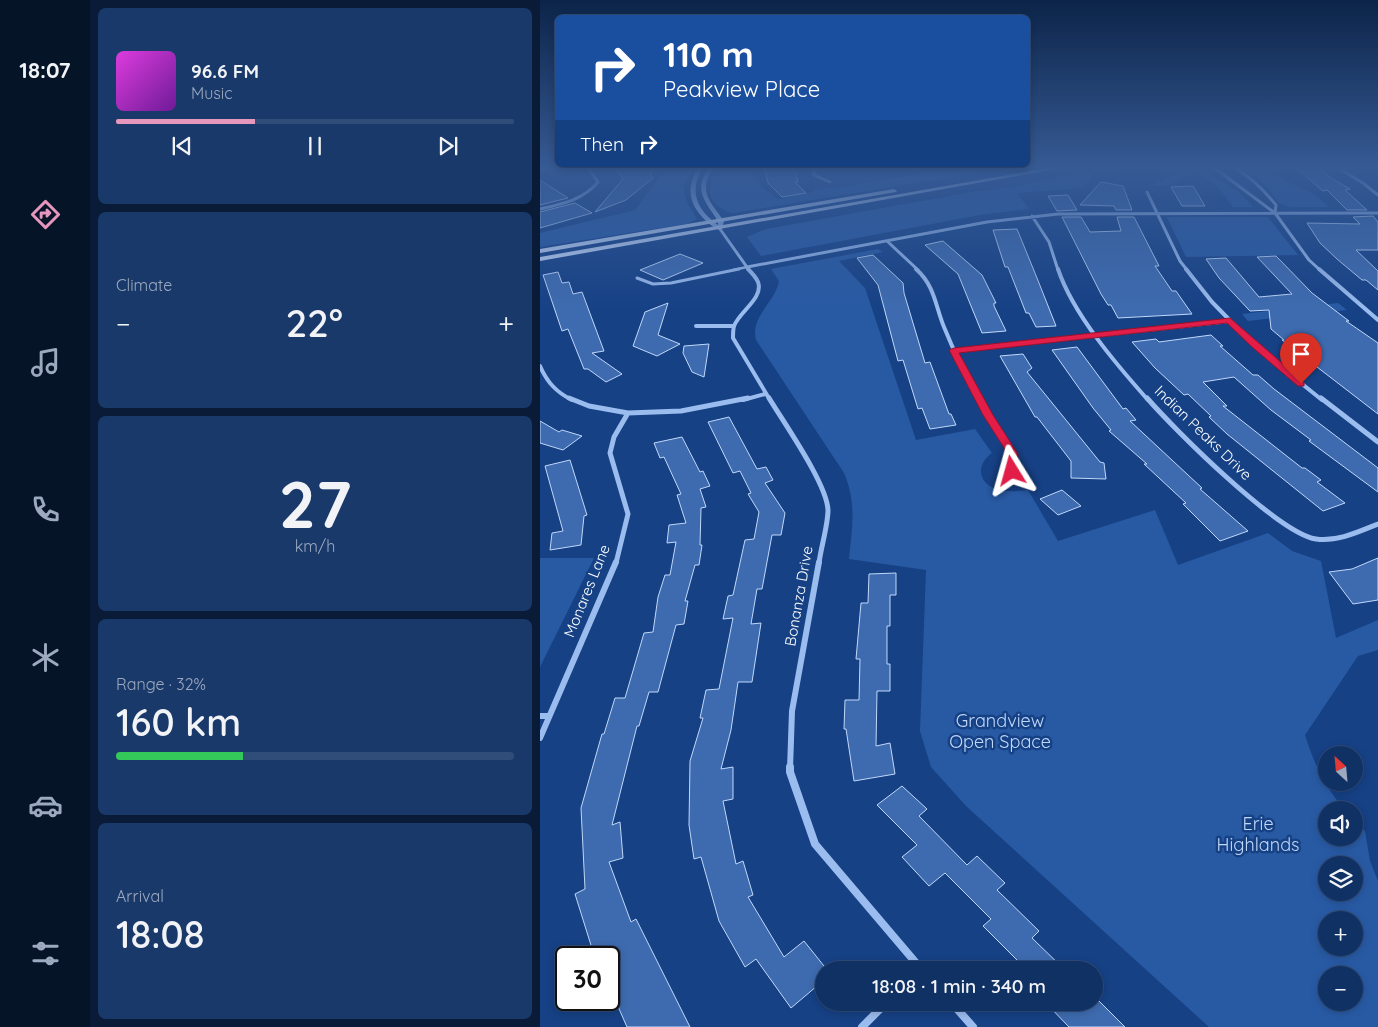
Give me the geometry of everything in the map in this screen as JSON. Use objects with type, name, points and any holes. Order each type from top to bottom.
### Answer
[{"type":"main road","points":[[540,251],[761,214]]},
{"type":"main road","points":[[540,259],[805,214]]},
{"type":"street","points":[[696,326],[734,326],[742,312],[758,294],[758,282],[720,229],[710,222],[704,214]]},
{"type":"street","points":[[716,214],[721,221],[720,229]]},
{"type":"street","points":[[1157,214],[1180,261],[1230,321],[1289,374],[1378,442]]},
{"type":"street","points":[[747,267],[987,222],[1032,216],[1166,214]]},
{"type":"street","points":[[1276,214],[1310,260],[1343,292],[1378,320]]},
{"type":"street","name":"Indian Peaks Drive","points":[[1032,216],[1047,238],[1053,251],[1058,271],[1096,334],[1140,390],[1175,428],[1225,475],[1280,522],[1305,536],[1325,539],[1348,536],[1378,524]]},
{"type":"street","points":[[887,241],[920,272],[931,286],[954,350],[988,415],[1013,454],[1012,471]]},
{"type":"street","points":[[954,350],[1230,321]]},
{"type":"street","name":"Bonanza Drive","points":[[734,326],[733,338],[816,476],[824,493],[828,510],[792,711],[790,772],[815,844],[913,961]]},
{"type":"street","points":[[540,366],[542,376],[554,388],[570,399],[590,407],[628,413],[660,414],[695,411],[766,394]]},
{"type":"street","name":"Monares Lane","points":[[540,738],[617,560],[628,514],[610,453],[615,434],[628,413]]},
{"type":"street","points":[[540,716],[549,716]]},
{"type":"street","points":[[862,1027],[878,1011]]},
{"type":"street","points":[[959,1011],[973,1027]]},
{"type":"lane","points":[[636,278],[653,284],[747,267]]},
{"type":"green space","points":[[619,214],[694,214],[697,219],[686,224],[540,247],[540,233]]},
{"type":"green space","points":[[850,214],[989,214],[761,256],[747,237],[766,229]]},
{"type":"green space","points":[[1167,217],[1268,217],[1298,255],[1186,257]]},
{"type":"green space","points":[[878,249],[883,252],[839,261],[865,288],[916,440],[975,429],[992,453],[986,458],[981,469],[983,480],[993,488],[1000,490],[1028,490],[1058,541],[1155,510],[1178,565],[1268,533],[1292,551],[1321,561],[1336,638],[1378,620],[1378,650],[1358,656],[1305,735],[1318,769],[1318,791],[1331,791],[1338,801],[1318,801],[1318,846],[1363,846],[1363,829],[1365,831],[1370,861],[1378,881],[1378,1027],[1209,1027],[966,806],[931,767],[920,731],[926,570],[849,559],[852,505],[844,473],[756,340],[755,331],[757,324],[777,289],[779,281],[771,269]]},
{"type":"green space","points":[[1338,303],[1347,310],[1248,321],[1242,314]]},
{"type":"green space","points":[[540,558],[594,558],[540,667]]},
{"type":"building","points":[[540,214],[589,214],[540,228]]},
{"type":"building","points":[[1373,216],[1378,222],[1378,250],[1356,250],[1378,271],[1378,290],[1366,280],[1362,280],[1320,243],[1307,223],[1360,224],[1353,217]]},
{"type":"building","points":[[1062,217],[1081,217],[1090,232],[1121,231],[1117,217],[1134,217],[1159,266],[1155,266],[1172,291],[1176,291],[1192,314],[1118,318],[1111,305],[1108,305],[1101,294]]},
{"type":"building","points":[[1017,229],[1056,326],[1036,327],[1029,313],[1026,313],[1008,267],[1005,267],[993,230]]},
{"type":"building","points":[[943,241],[982,275],[996,303],[994,303],[994,306],[1006,331],[982,333],[958,274],[925,245]]},
{"type":"building","points":[[680,254],[703,263],[663,280],[640,270]]},
{"type":"building","points":[[873,255],[903,283],[904,293],[925,363],[930,362],[949,414],[951,414],[956,425],[930,429],[922,408],[918,409],[903,360],[898,361],[878,285],[857,258]]},
{"type":"building","points":[[1276,256],[1312,293],[1349,321],[1346,321],[1378,343],[1378,414],[1282,340],[1284,340],[1271,329],[1269,310],[1250,311],[1219,278],[1206,259],[1226,258],[1259,297],[1292,294],[1257,257]]},
{"type":"building","points":[[558,272],[562,283],[569,282],[573,294],[582,292],[604,351],[592,353],[622,374],[606,382],[588,369],[584,369],[568,329],[562,331],[543,275]]},
{"type":"building","points":[[668,303],[658,335],[680,344],[657,356],[633,346],[645,312]]},
{"type":"building","points":[[1211,335],[1223,346],[1220,346],[1253,375],[1258,375],[1378,468],[1378,492],[1309,441],[1311,440],[1271,410],[1234,377],[1203,382],[1227,406],[1223,406],[1302,468],[1305,468],[1321,480],[1317,482],[1345,503],[1323,511],[1227,434],[1188,394],[1184,395],[1155,368],[1132,342],[1156,339],[1159,342]]},
{"type":"building","points":[[709,344],[704,377],[692,372],[683,353],[684,346]]},
{"type":"building","points":[[1077,347],[1123,409],[1126,408],[1136,420],[1130,421],[1202,488],[1200,489],[1248,531],[1220,541],[1183,504],[1186,503],[1144,464],[1147,464],[1109,431],[1111,430],[1052,350]]},
{"type":"building","points":[[1023,354],[1032,368],[1027,372],[1100,462],[1104,463],[1106,479],[1071,478],[1071,461],[1037,417],[1035,417],[1000,356]]},
{"type":"building","points":[[729,417],[757,469],[766,467],[773,480],[765,483],[785,513],[781,535],[772,535],[762,589],[757,589],[751,624],[761,623],[752,682],[738,682],[731,730],[721,769],[733,767],[733,799],[723,801],[736,864],[743,861],[753,895],[748,897],[784,957],[804,941],[820,961],[815,961],[815,988],[791,1008],[756,959],[745,967],[719,921],[701,857],[694,859],[689,825],[690,761],[703,718],[700,718],[706,690],[719,689],[733,618],[723,619],[728,596],[733,595],[745,540],[754,539],[759,512],[748,494],[751,493],[740,471],[733,473],[708,422]]},
{"type":"building","points":[[540,421],[559,432],[562,430],[582,436],[563,450],[540,443]]},
{"type":"building","points":[[682,437],[700,472],[703,471],[710,486],[700,489],[706,507],[701,508],[700,545],[702,545],[699,565],[695,565],[685,601],[688,601],[684,624],[676,625],[658,692],[649,692],[639,726],[637,726],[612,825],[620,822],[623,858],[609,862],[631,922],[636,919],[690,1027],[627,1027],[620,1011],[620,946],[591,946],[575,894],[585,889],[581,808],[602,734],[604,734],[615,698],[625,698],[644,633],[653,632],[658,597],[665,575],[670,575],[676,542],[667,543],[669,525],[686,523],[677,495],[681,494],[664,457],[660,458],[654,443]]},
{"type":"building","points":[[570,460],[587,515],[584,516],[581,545],[550,550],[552,533],[563,531],[545,466]]},
{"type":"building","points":[[1062,490],[1081,506],[1058,515],[1040,499]]},
{"type":"building","points":[[1378,558],[1378,600],[1353,604],[1329,572],[1352,569]]},
{"type":"building","points":[[896,573],[896,595],[890,595],[890,626],[887,626],[887,664],[890,664],[890,691],[877,691],[876,746],[890,743],[895,774],[854,781],[846,729],[844,729],[845,700],[859,700],[860,659],[856,659],[861,603],[868,603],[869,574]]},
{"type":"building","points":[[902,786],[927,809],[919,816],[967,865],[977,856],[1005,883],[997,890],[1039,931],[1032,938],[1056,961],[1018,961],[983,926],[991,919],[945,873],[929,886],[902,857],[917,845],[877,805]]},
{"type":"building","points":[[1103,1005],[1125,1027],[1069,1027],[1054,1011],[1103,1011]]},
{"type":"route","points":[[1012,471],[1013,454],[968,380],[954,350],[1230,321],[1255,346],[1301,384]]},
{"type":"park label","name":"Grandview Open Space","points":[[1000,731]]},
{"type":"park label","name":"Erie Highlands","points":[[1258,834]]}]
